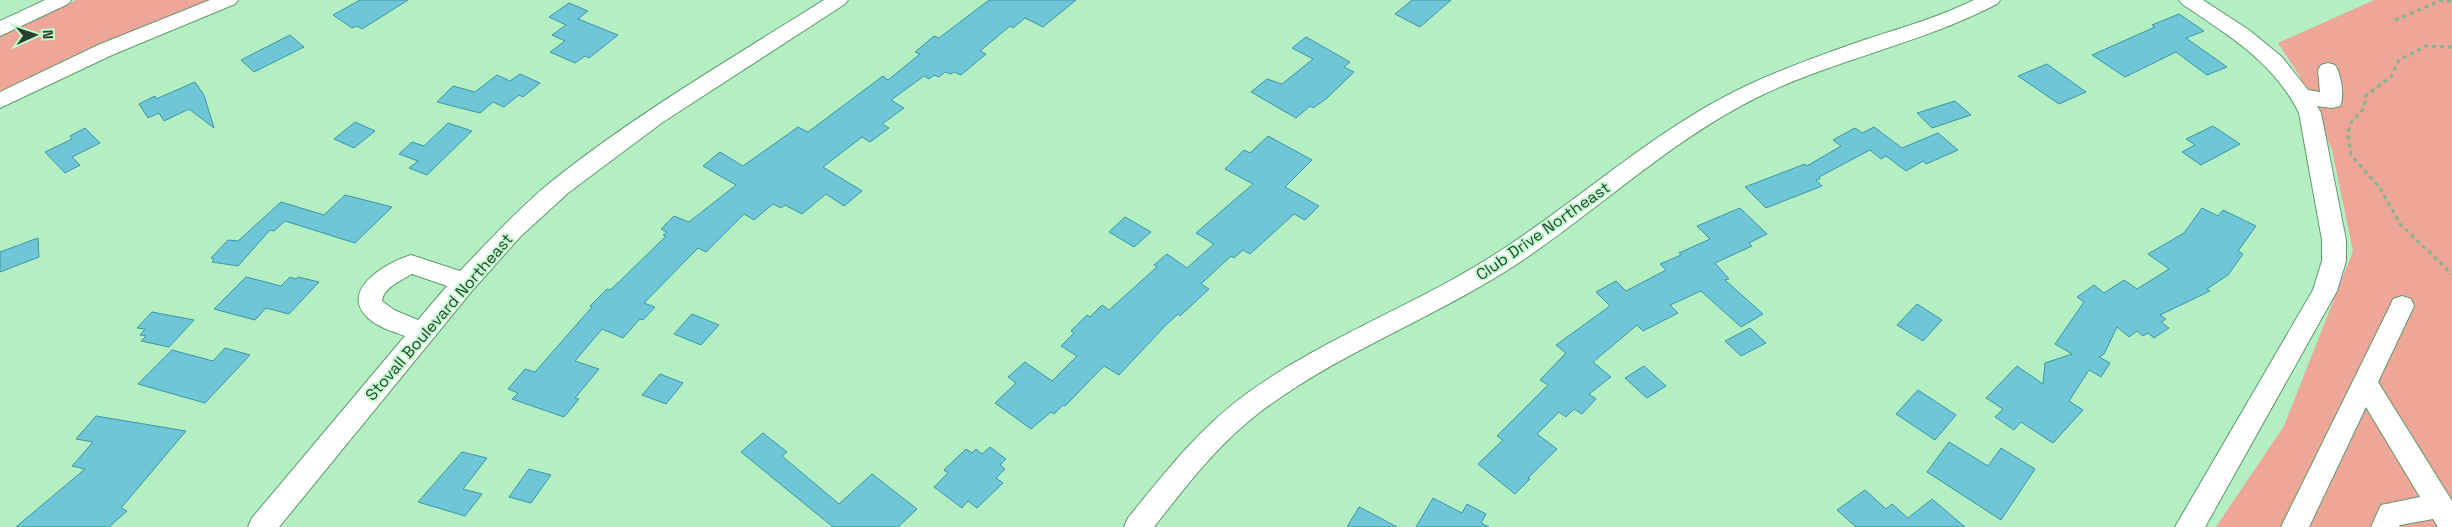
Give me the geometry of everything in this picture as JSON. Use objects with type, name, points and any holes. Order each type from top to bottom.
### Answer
[{"type":"street","points":[[0,30],[61,0]]},
{"type":"street","points":[[0,101],[104,50],[228,0]]},
{"type":"street","name":"Stovall Boulevard Northeast","points":[[262,527],[465,282],[512,231],[560,187],[598,157],[660,114],[838,0]]},
{"type":"street","name":"Club Drive Northeast","points":[[1138,527],[1190,459],[1218,432],[1253,403],[1299,373],[1474,279],[1517,253],[1658,148],[1702,119],[1750,92],[1798,71],[1946,20],[1990,0]]},
{"type":"street","points":[[2189,0],[2252,42],[2276,62],[2291,78],[2303,96],[2310,113],[2334,240],[2334,261],[2325,291],[2204,505],[2189,527]]},
{"type":"street","points":[[2303,96],[2332,101],[2328,70]]},
{"type":"street","points":[[424,332],[384,317],[372,308],[370,302],[375,288],[394,272],[410,264],[465,282]]},
{"type":"street","points":[[2295,527],[2402,306]]},
{"type":"street","points":[[2365,383],[2446,516]]},
{"type":"street","points":[[2385,527],[2391,514],[2446,516]]},
{"type":"path","points":[[2395,20],[2440,1],[2452,2]]},
{"type":"path","points":[[2452,47],[2426,46],[2399,60],[2398,70],[2392,77],[2366,95],[2364,108],[2351,123],[2348,133],[2351,154],[2380,188],[2400,224],[2452,274]]},
{"type":"shaded area","points":[[76,0],[212,0],[117,37],[0,96],[0,36]]},
{"type":"shaded area","points":[[2374,0],[2452,0],[2452,527],[2216,527],[2284,426],[2353,251],[2332,150],[2299,75],[2278,43]]},
{"type":"building","points":[[360,0],[408,0],[362,29],[357,26],[352,28],[333,15]]},
{"type":"building","points":[[989,0],[1076,0],[1043,27],[1025,18],[1013,28],[1010,26],[980,51],[986,54],[961,75],[954,72],[951,74],[945,72],[939,77],[934,75],[929,79],[924,76],[891,100],[904,108],[882,124],[889,128],[870,142],[862,137],[823,167],[862,191],[844,206],[826,194],[802,214],[785,205],[781,208],[773,204],[754,220],[744,214],[706,252],[698,248],[644,303],[655,307],[643,320],[640,319],[623,338],[602,329],[575,361],[599,369],[575,398],[579,399],[564,417],[512,399],[518,393],[508,389],[525,369],[535,372],[592,307],[590,306],[607,289],[610,290],[620,281],[666,236],[663,235],[667,232],[661,229],[674,216],[689,222],[736,185],[703,166],[720,152],[743,166],[798,127],[808,132],[883,76],[888,80],[920,54],[915,52],[934,36],[939,38]]},
{"type":"building","points":[[1412,0],[1451,0],[1420,27],[1395,14]]},
{"type":"building","points":[[569,3],[588,11],[578,19],[618,35],[589,58],[585,56],[575,63],[550,52],[565,41],[552,35],[566,25],[549,17]]},
{"type":"building","points":[[2179,14],[2204,31],[2186,38],[2227,67],[2207,75],[2176,52],[2125,77],[2092,55],[2155,27],[2152,25]]},
{"type":"building","points":[[290,35],[304,47],[254,72],[241,60]]},
{"type":"building","points":[[1306,37],[1350,62],[1344,67],[1354,72],[1326,99],[1313,108],[1310,106],[1296,118],[1251,92],[1267,79],[1282,84],[1313,59],[1292,48]]},
{"type":"building","points":[[2047,64],[2086,92],[2059,104],[2018,76]]},
{"type":"building","points":[[520,74],[540,83],[523,97],[519,95],[504,107],[493,102],[480,113],[437,102],[453,86],[475,92],[497,75],[510,81]]},
{"type":"building","points":[[195,82],[204,95],[214,128],[189,109],[164,121],[159,113],[148,118],[139,104],[155,96],[156,99]]},
{"type":"building","points":[[1955,101],[1971,115],[1932,128],[1917,113]]},
{"type":"building","points":[[355,122],[375,131],[354,148],[334,139]]},
{"type":"building","points":[[448,123],[472,131],[427,175],[409,168],[418,161],[399,154],[412,142],[424,146]]},
{"type":"building","points":[[2213,126],[2240,144],[2201,165],[2182,152],[2195,145],[2186,139]]},
{"type":"building","points":[[1874,127],[1902,148],[1938,133],[1958,150],[1926,164],[1923,161],[1906,171],[1886,156],[1881,159],[1870,150],[1819,177],[1820,179],[1816,180],[1822,186],[1766,208],[1745,187],[1805,164],[1807,166],[1841,146],[1833,140],[1855,128],[1862,133]]},
{"type":"building","points":[[85,128],[100,143],[72,157],[80,165],[65,173],[45,152],[72,139],[70,136]]},
{"type":"building","points":[[1268,136],[1312,160],[1285,187],[1319,206],[1305,220],[1294,214],[1250,254],[1243,250],[1234,258],[1231,256],[1201,284],[1209,289],[1180,316],[1178,314],[1165,326],[1119,375],[1104,366],[1065,406],[1063,405],[1054,414],[1051,412],[1031,429],[995,403],[1016,383],[1008,377],[1025,362],[1052,381],[1077,356],[1061,346],[1074,333],[1071,331],[1087,315],[1090,317],[1102,305],[1109,310],[1157,267],[1154,265],[1167,254],[1187,268],[1214,244],[1196,233],[1253,184],[1225,169],[1244,150],[1250,153]]},
{"type":"building","points":[[345,195],[392,207],[355,243],[285,221],[274,231],[270,230],[238,266],[212,262],[214,259],[211,258],[228,240],[238,241],[281,202],[324,215]]},
{"type":"building","points":[[1740,208],[1767,234],[1749,243],[1752,246],[1715,263],[1729,279],[1725,280],[1763,314],[1741,327],[1701,291],[1670,305],[1678,313],[1643,331],[1637,325],[1593,362],[1611,377],[1589,394],[1596,399],[1582,414],[1574,409],[1566,417],[1559,412],[1537,434],[1557,449],[1515,494],[1478,464],[1503,440],[1497,436],[1548,385],[1540,380],[1566,353],[1556,345],[1610,306],[1596,292],[1616,281],[1626,291],[1666,270],[1660,264],[1710,239],[1697,226]]},
{"type":"building","points":[[2202,208],[2218,216],[2223,210],[2256,226],[2238,251],[2243,254],[2228,275],[2207,289],[2210,291],[2160,315],[2166,319],[2161,322],[2169,328],[2154,338],[2148,333],[2143,336],[2137,331],[2129,337],[2117,327],[2104,354],[2099,357],[2110,363],[2101,377],[2089,370],[2069,401],[2083,410],[2053,443],[2021,422],[2014,430],[1995,417],[2003,409],[1986,398],[2017,366],[2043,384],[2045,363],[2072,354],[2055,344],[2084,302],[2077,297],[2094,285],[2104,293],[2124,280],[2137,289],[2169,269],[2148,254],[2184,233]]},
{"type":"building","points":[[1125,217],[1151,232],[1134,247],[1109,232]]},
{"type":"building","points":[[38,238],[39,257],[0,272],[0,252]]},
{"type":"building","points":[[246,277],[281,286],[290,277],[319,282],[289,314],[266,308],[255,320],[214,309]]},
{"type":"building","points":[[1917,304],[1942,320],[1923,341],[1897,325]]},
{"type":"building","points":[[152,312],[194,320],[169,347],[141,341],[146,336],[140,335],[145,329],[137,328]]},
{"type":"building","points":[[692,314],[719,325],[701,345],[674,334]]},
{"type":"building","points":[[1750,328],[1766,343],[1741,356],[1725,341]]},
{"type":"building","points":[[225,348],[250,355],[205,403],[138,384],[172,350],[213,361]]},
{"type":"building","points":[[1644,366],[1666,386],[1647,398],[1625,378]]},
{"type":"building","points":[[660,374],[683,383],[666,404],[642,395]]},
{"type":"building","points":[[1918,390],[1956,415],[1935,440],[1896,414]]},
{"type":"building","points":[[96,416],[186,431],[121,508],[127,511],[109,527],[16,527],[85,469],[72,466],[93,442],[76,439]]},
{"type":"building","points":[[763,433],[787,452],[782,456],[839,504],[872,474],[917,509],[898,527],[833,527],[741,452]]},
{"type":"building","points":[[1949,442],[1988,466],[2001,448],[2035,469],[2001,520],[1927,472]]},
{"type":"building","points":[[990,447],[1006,459],[1000,465],[1005,469],[996,478],[1003,483],[977,508],[968,501],[962,508],[934,487],[948,473],[944,470],[966,449],[972,453],[976,449],[982,454]]},
{"type":"building","points":[[462,452],[487,458],[463,489],[482,494],[465,516],[418,502]]},
{"type":"building","points":[[529,469],[551,475],[531,503],[509,497]]},
{"type":"building","points":[[1865,490],[1886,509],[1892,504],[1908,518],[1932,499],[1965,527],[1856,527],[1837,510]]},
{"type":"building","points":[[1433,498],[1462,513],[1467,504],[1486,514],[1481,523],[1489,527],[1416,527]]},
{"type":"building","points":[[1359,507],[1369,512],[1397,527],[1347,527]]}]
